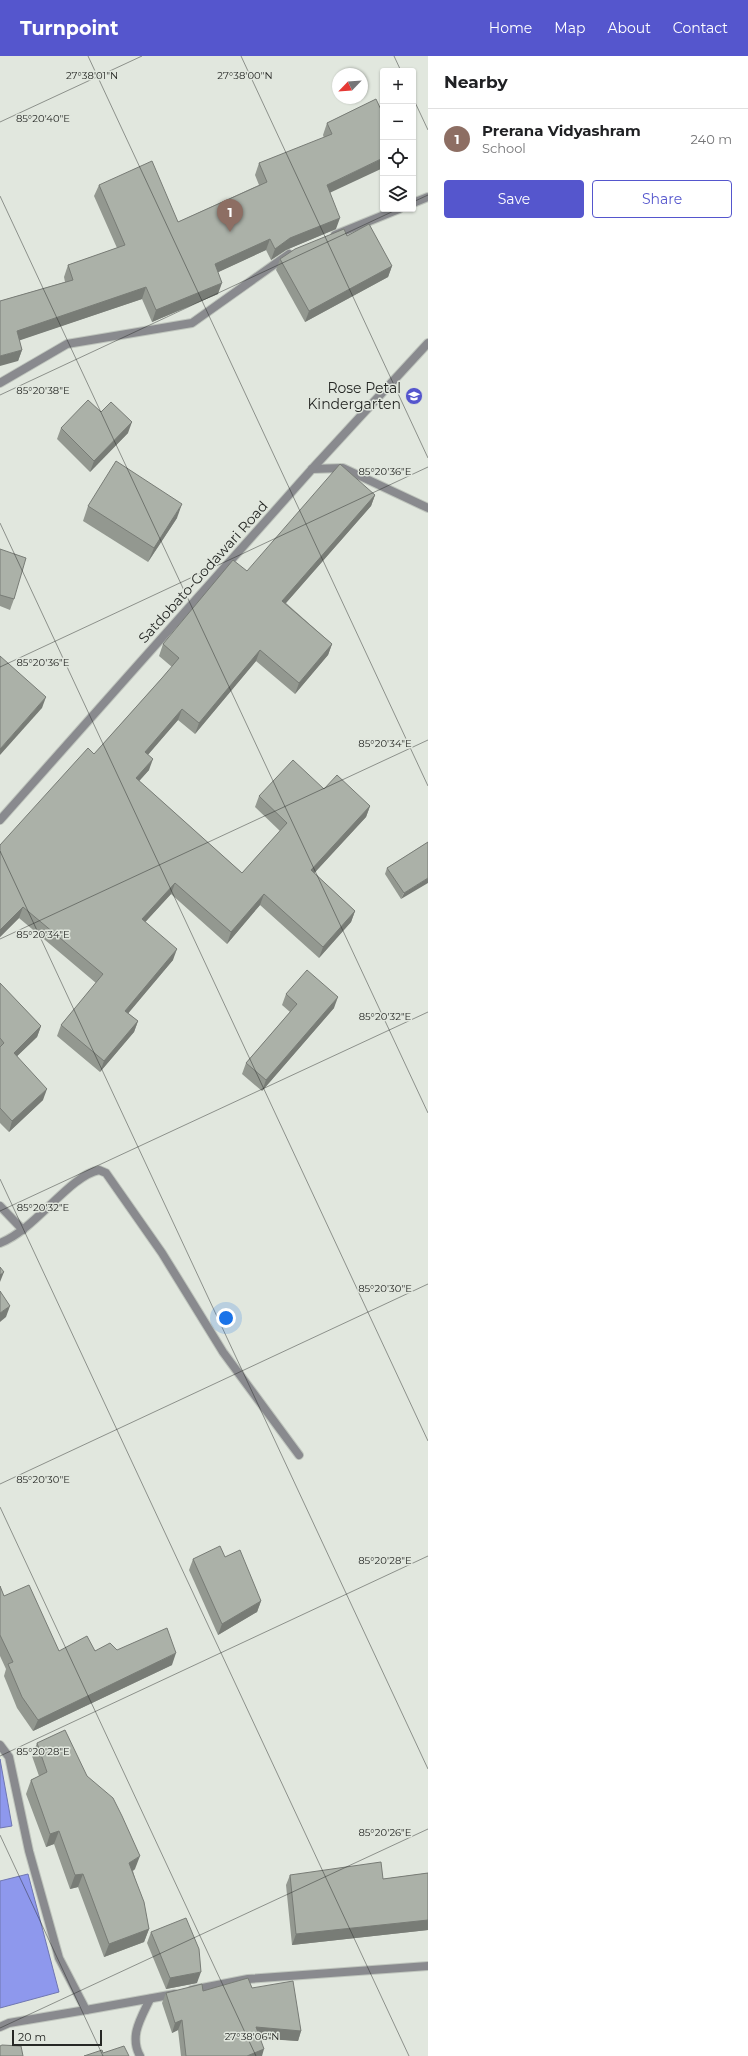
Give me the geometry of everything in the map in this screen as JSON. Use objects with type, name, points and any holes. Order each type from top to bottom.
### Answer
[{"type":"street","points":[[416,202],[428,197]]},
{"type":"street","points":[[325,239],[392,212]]},
{"type":"street","points":[[0,382],[68,344],[192,323],[288,255],[296,252]]},
{"type":"street","name":"Satdobato-Godawari Road","points":[[0,820],[312,469],[428,343]]},
{"type":"street","points":[[312,469],[342,468],[428,508]]},
{"type":"street","points":[[0,1243],[23,1230],[86,1175],[99,1170],[106,1173],[162,1253],[223,1352],[300,1455]]},
{"type":"street","points":[[0,1206],[23,1230]]},
{"type":"street","points":[[0,1745],[9,1757],[29,1851],[59,1958],[86,2010]]},
{"type":"street","points":[[0,2027],[8,2023],[150,1999],[248,1979],[428,1966]]},
{"type":"street","points":[[140,2056],[135,2047],[136,2027],[150,1999]]},
{"type":"water","points":[[0,1759],[12,1826],[0,1828]]},
{"type":"water","points":[[28,1874],[59,1992],[0,2008],[0,1881]]},
{"type":"building","points":[[376,99],[380,108],[380,159],[327,185],[340,218],[290,238],[275,249],[270,239],[215,264],[222,283],[156,310],[146,287],[17,331],[22,350],[0,356],[0,301],[73,280],[68,265],[125,245],[99,185],[152,161],[178,222],[267,182],[259,163],[332,134],[327,123]]},
{"type":"building","points":[[369,224],[392,266],[309,311],[280,259],[295,249],[344,229],[347,236]]},
{"type":"building","points":[[88,400],[101,412],[111,402],[132,422],[94,461],[61,428]]},
{"type":"building","points":[[116,461],[182,504],[154,548],[88,506]]},
{"type":"building","points":[[340,464],[375,495],[282,601],[332,644],[299,683],[260,650],[199,723],[182,709],[145,752],[153,759],[136,778],[242,873],[287,823],[259,796],[293,760],[324,789],[337,775],[370,806],[311,870],[355,911],[323,947],[264,894],[231,932],[175,883],[142,919],[177,949],[125,1011],[138,1021],[104,1061],[61,1025],[103,974],[23,907],[0,930],[0,845],[88,748],[94,754],[179,658],[163,644],[233,560],[247,571]]},
{"type":"building","points":[[0,549],[26,558],[14,599],[0,595]]},
{"type":"building","points":[[0,656],[46,697],[0,749]]},
{"type":"building","points":[[428,842],[428,878],[404,893],[387,868]]},
{"type":"building","points":[[307,970],[338,997],[266,1080],[246,1063],[297,1004],[286,994]]},
{"type":"building","points":[[0,983],[41,1026],[14,1053],[47,1089],[12,1121],[0,1108],[0,1047],[4,1043],[0,1038]]},
{"type":"building","points":[[0,1267],[4,1272],[0,1275]]},
{"type":"building","points":[[0,1291],[10,1306],[0,1313]]},
{"type":"building","points":[[220,1546],[225,1557],[240,1550],[261,1601],[222,1624],[193,1559]]},
{"type":"building","points":[[29,1585],[59,1651],[87,1636],[95,1651],[110,1643],[117,1650],[167,1628],[176,1653],[38,1720],[22,1697],[8,1664],[13,1662],[0,1635],[0,1586],[4,1596]]},
{"type":"building","points":[[65,1730],[87,1776],[113,1798],[140,1856],[129,1863],[144,1902],[149,1929],[109,1944],[83,1874],[75,1875],[59,1831],[50,1834],[31,1780],[47,1772],[37,1743]]},
{"type":"building","points":[[381,1862],[383,1879],[428,1873],[428,1920],[296,1934],[290,1875]]},
{"type":"building","points":[[186,1918],[199,1949],[201,1972],[170,1978],[151,1932]]},
{"type":"building","points":[[248,1978],[252,1988],[293,1981],[301,2031],[256,2027],[264,2049],[247,2056],[186,2056],[182,2020],[175,2023],[166,1993],[202,1984],[203,1991]]},
{"type":"building","points":[[0,2046],[21,2046],[23,2056],[0,2056]]},
{"type":"building","points":[[124,2046],[129,2056],[84,2056],[102,2050],[103,2053]]},
{"type":"place","name":"Prerana Vidyashram","points":[[230,232]]},
{"type":"place","name":"Rose Petal Kindergarten","points":[[414,396]]}]
